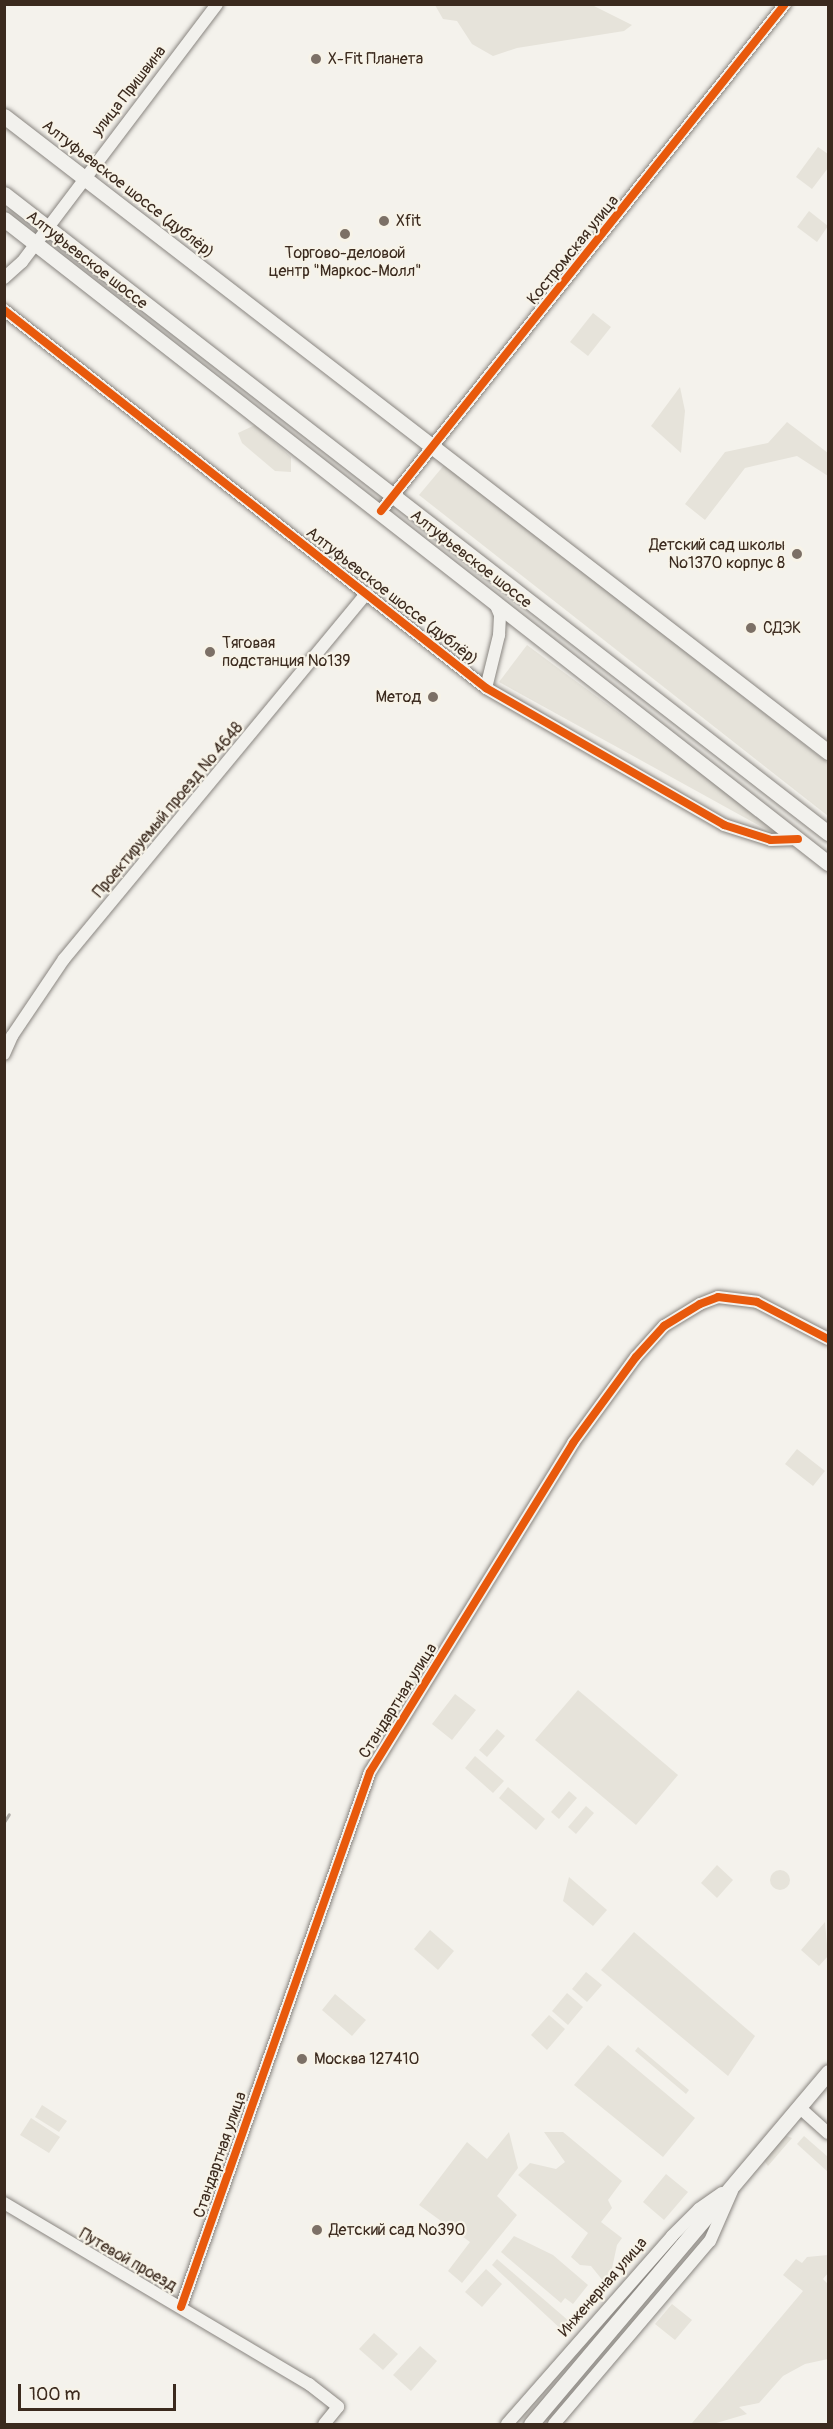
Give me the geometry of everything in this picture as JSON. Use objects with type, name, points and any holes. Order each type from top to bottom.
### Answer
[{"type":"main road","name":"Алтуфьевское шоссе (дублёр)","points":[[4,116],[828,752]]},
{"type":"main road","name":"Алтуфьевское шоссе","points":[[4,194],[395,494],[828,833]]},
{"type":"main road","name":"Алтуфьевское шоссе","points":[[4,219],[381,511],[828,863]]},
{"type":"main road","name":"Инженерная улица","points":[[735,2184],[828,2072]]},
{"type":"main road","points":[[531,2424],[735,2184]]},
{"type":"street","name":"улица Пришвина","points":[[4,278],[35,244],[83,177],[217,4]]},
{"type":"street","name":"Костромская улица","points":[[381,511],[435,447],[717,86],[785,4]]},
{"type":"street","name":"Алтуфьевское шоссе (дублёр)","points":[[4,310],[486,688],[724,825],[771,840],[798,839]]},
{"type":"street","name":"Проектируемый проезд № 4648","points":[[4,1054],[12,1036],[64,959],[367,593]]},
{"type":"street","points":[[486,688],[499,635],[500,615],[493,600]]},
{"type":"street","name":"Стандартная улица","points":[[181,2307],[370,1772],[573,1443],[636,1357],[664,1326],[700,1304],[718,1297],[757,1302],[828,1339]]},
{"type":"street","points":[[799,2107],[828,2133]]},
{"type":"street","name":"Инженерная улица","points":[[507,2424],[672,2236],[699,2209],[735,2184]]},
{"type":"street","name":"Инженерная улица","points":[[554,2424],[710,2241],[735,2184]]},
{"type":"street","name":"Путевой проезд","points":[[4,2203],[330,2398],[338,2406],[324,2424]]},
{"type":"shaded area","points":[[435,5],[592,5],[632,25],[624,31],[517,48],[493,56],[472,44],[457,21],[443,19]]},
{"type":"shaded area","points":[[818,147],[828,154],[828,168],[812,189],[796,177]]},
{"type":"shaded area","points":[[809,211],[828,226],[817,242],[797,227]]},
{"type":"shaded area","points":[[593,313],[611,327],[588,356],[570,342]]},
{"type":"shaded area","points":[[680,387],[685,411],[681,453],[651,426]]},
{"type":"shaded area","points":[[787,422],[828,453],[828,476],[797,456],[745,468],[705,520],[685,504],[725,452],[768,443]]},
{"type":"shaded area","points":[[255,425],[291,457],[291,472],[275,471],[242,443],[238,433]]},
{"type":"shaded area","points":[[445,464],[828,763],[828,816],[419,495]]},
{"type":"shaded area","points":[[527,645],[777,830],[771,832],[499,682]]},
{"type":"shaded area","points":[[797,1449],[825,1471],[813,1486],[785,1464]]},
{"type":"shaded area","points":[[578,1690],[678,1775],[636,1825],[535,1740]]},
{"type":"shaded area","points":[[455,1694],[476,1710],[452,1740],[432,1724]]},
{"type":"shaded area","points":[[497,1729],[505,1736],[487,1757],[479,1750]]},
{"type":"shaded area","points":[[475,1756],[504,1781],[493,1793],[465,1768]]},
{"type":"shaded area","points":[[508,1787],[545,1819],[536,1830],[499,1798]]},
{"type":"shaded area","points":[[569,1791],[577,1798],[559,1819],[551,1812]]},
{"type":"shaded area","points":[[586,1806],[594,1813],[576,1834],[568,1827]]},
{"type":"shaded area","points":[[717,1865],[733,1880],[717,1898],[701,1883]]},
{"type":"shaded area","points":[[776,1870],[784,1870],[790,1876],[790,1884],[784,1890],[776,1890],[770,1884],[770,1876]]},
{"type":"shaded area","points":[[569,1877],[607,1910],[593,1926],[563,1901]]},
{"type":"shaded area","points":[[825,1922],[828,1956],[819,1966],[801,1950]]},
{"type":"shaded area","points":[[430,1930],[454,1951],[438,1970],[414,1949]]},
{"type":"shaded area","points":[[634,1932],[755,2036],[728,2076],[601,1970]]},
{"type":"shaded area","points":[[586,1972],[602,1985],[587,2002],[572,1989]]},
{"type":"shaded area","points":[[567,1993],[583,2007],[568,2025],[552,2011]]},
{"type":"shaded area","points":[[335,1994],[366,2020],[352,2036],[322,2010]]},
{"type":"shaded area","points":[[549,2015],[565,2029],[547,2050],[531,2035]]},
{"type":"shaded area","points":[[608,2045],[695,2118],[663,2157],[574,2085]]},
{"type":"shaded area","points":[[638,2047],[689,2090],[686,2094],[635,2051]]},
{"type":"shaded area","points":[[42,2105],[67,2121],[59,2132],[35,2117]]},
{"type":"shaded area","points":[[31,2118],[60,2137],[49,2153],[20,2135]]},
{"type":"shaded area","points":[[509,2132],[518,2168],[497,2196],[517,2215],[462,2283],[448,2271],[470,2242],[419,2205],[467,2142],[487,2159]]},
{"type":"shaded area","points":[[544,2132],[563,2132],[622,2181],[608,2200],[612,2208],[601,2222],[622,2238],[617,2245],[608,2287],[591,2266],[580,2265],[571,2257],[588,2233],[518,2175],[530,2163],[556,2169],[565,2162]]},
{"type":"shaded area","points":[[784,2135],[792,2138],[768,2166],[763,2159]]},
{"type":"shaded area","points":[[804,2136],[828,2157],[828,2172],[797,2144]]},
{"type":"shaded area","points":[[666,2174],[688,2192],[664,2220],[643,2202]]},
{"type":"shaded area","points":[[514,2236],[553,2255],[588,2285],[573,2304],[565,2298],[561,2303],[501,2252]]},
{"type":"shaded area","points":[[828,2255],[828,2273],[823,2279],[828,2284],[828,2359],[805,2364],[783,2376],[759,2403],[739,2407],[747,2414],[713,2424],[692,2423],[803,2291],[783,2275],[796,2259],[802,2263],[807,2257]]},
{"type":"shaded area","points":[[497,2259],[570,2322],[563,2331],[492,2265]]},
{"type":"shaded area","points":[[486,2269],[502,2284],[482,2307],[465,2292]]},
{"type":"shaded area","points":[[672,2304],[692,2320],[675,2340],[655,2324]]},
{"type":"shaded area","points":[[374,2333],[398,2354],[383,2370],[359,2349]]},
{"type":"shaded area","points":[[420,2346],[437,2361],[411,2391],[393,2375]]},
{"type":"railway","points":[[4,1822],[9,1814]]},
{"type":"cycle path","points":[[381,511],[785,4]]},
{"type":"cycle path","points":[[4,310],[486,688],[724,825],[771,840],[798,839]]},
{"type":"cycle path","points":[[181,2307],[370,1772],[573,1443],[636,1357],[664,1326],[700,1304],[718,1297],[757,1302],[828,1339]]},
{"type":"place","name":"X-Fit Планета","points":[[316,59]]},
{"type":"place","name":"Xfit","points":[[384,221]]},
{"type":"place","name":"Торгово-деловой центр \"Маркос-Молл\"","points":[[345,234]]},
{"type":"place","name":"Детский сад школы №1370 корпус 8","points":[[797,554]]},
{"type":"place","name":"СДЭК","points":[[751,628]]},
{"type":"place","name":"Тяговая подстанция №139","points":[[210,652]]},
{"type":"place","name":"Метод","points":[[433,697]]},
{"type":"place","name":"Москва 127410","points":[[302,2059]]},
{"type":"place","name":"Детский сад №390","points":[[317,2230]]}]
